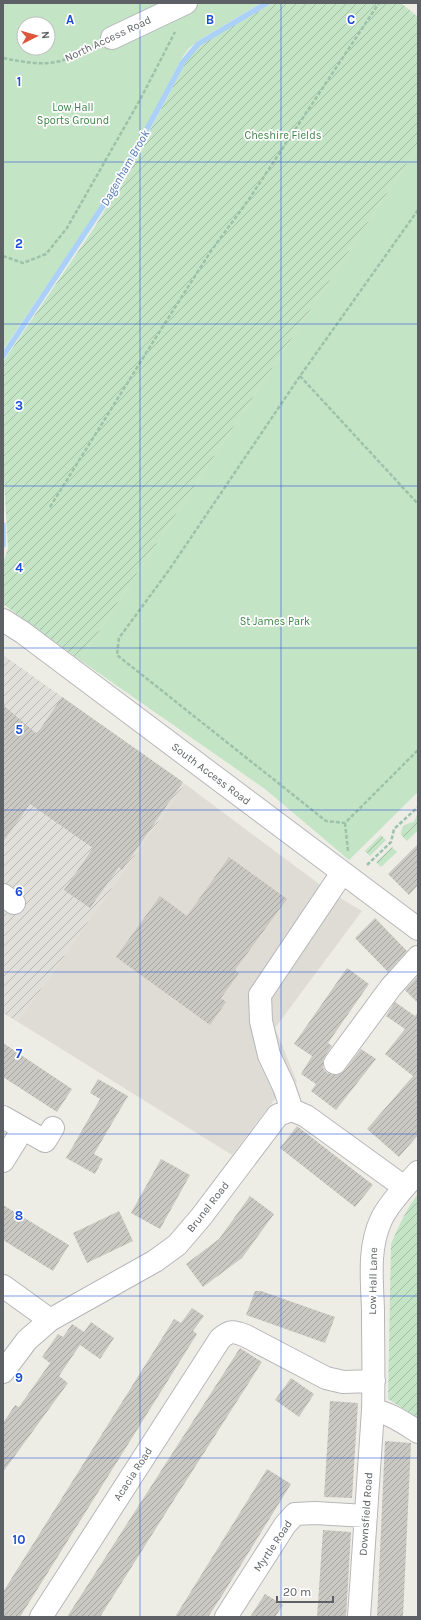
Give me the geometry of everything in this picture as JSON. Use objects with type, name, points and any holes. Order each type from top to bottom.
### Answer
[{"type":"street","name":"North Access Road","points":[[112,38],[186,3]]},
{"type":"street","name":"South Access Road","points":[[3,620],[22,632],[418,929]]},
{"type":"street","points":[[342,873],[260,994],[261,1021],[269,1055],[284,1087],[292,1110],[306,1116],[330,1132],[411,1179]]},
{"type":"street","points":[[335,1063],[391,987],[418,956]]},
{"type":"street","name":"Brunel Road","points":[[3,1372],[27,1340],[50,1320],[155,1261],[177,1244],[201,1217],[278,1115],[292,1110]]},
{"type":"street","points":[[3,1117],[45,1141],[53,1128]]},
{"type":"street","points":[[3,1162],[23,1129]]},
{"type":"street","name":"Low Hall Lane","points":[[373,1410],[372,1260],[374,1237],[381,1218],[411,1179]]},
{"type":"street","points":[[3,1286],[50,1320]]},
{"type":"street","name":"Acacia Road","points":[[41,1617],[220,1339],[227,1333],[235,1331],[246,1336],[326,1378],[343,1382],[374,1381]]},
{"type":"street","points":[[373,1410],[383,1412],[418,1432]]},
{"type":"street","name":"Downsfield Road","points":[[358,1617],[373,1410]]},
{"type":"street","name":"Myrtle Road","points":[[226,1617],[285,1525],[295,1514],[315,1513],[366,1516]]},
{"type":"path","points":[[50,507],[211,251],[246,202],[379,3]]},
{"type":"path","points":[[3,256],[23,263],[46,254],[67,228],[142,98],[176,30]]},
{"type":"path","name":"North Access Road","points":[[3,58],[33,64],[55,63],[76,56],[112,38]]},
{"type":"path","points":[[345,823],[326,821],[117,655],[119,638],[169,570],[300,376],[418,210]]},
{"type":"path","points":[[300,376],[418,504]]},
{"type":"path","points":[[345,823],[418,750]]},
{"type":"path","points":[[370,862],[391,842],[394,829],[418,807]]},
{"type":"path","points":[[345,823],[349,853]]},
{"type":"shaded area","points":[[3,655],[185,784],[18,1022],[3,1013]]},
{"type":"shaded area","points":[[185,784],[330,892],[362,911],[275,1028],[297,1082],[284,1087],[232,1155],[18,1022]]},
{"type":"green space","name":"Low Hall Sports Ground","points":[[3,3],[261,3],[199,40],[190,47],[183,56],[106,198],[3,350]]},
{"type":"green space","name":"Cheshire Fields","points":[[273,3],[401,3],[418,17],[418,146],[80,660],[3,604],[3,562],[8,549],[3,462],[3,362],[94,228],[123,181],[186,62],[197,48],[211,38]]},
{"type":"green space","name":"St James Park","points":[[418,146],[418,792],[349,860],[265,789],[80,660]]},
{"type":"green space","points":[[418,812],[418,830],[407,841],[401,835],[402,829],[406,824],[414,822]]},
{"type":"green space","points":[[381,835],[386,840],[370,856],[365,851]]},
{"type":"green space","points":[[392,847],[397,852],[381,867],[376,862]]},
{"type":"green space","points":[[418,1194],[418,1418],[388,1399],[391,1244],[406,1212]]},
{"type":"building","points":[[62,697],[183,782],[122,870],[119,867],[90,908],[64,890],[93,848],[30,804],[3,842],[3,705],[37,734]]},
{"type":"building","points":[[418,844],[418,885],[409,895],[388,874]]},
{"type":"building","points":[[229,857],[287,899],[235,970],[239,973],[221,998],[226,1002],[210,1025],[116,957],[160,896],[187,916]]},
{"type":"building","points":[[375,918],[407,951],[388,972],[355,938]]},
{"type":"building","points":[[347,968],[369,984],[328,1043],[332,1046],[325,1056],[323,1068],[327,1073],[333,1075],[340,1074],[345,1070],[361,1049],[376,1059],[336,1110],[311,1091],[316,1084],[301,1074],[312,1056],[294,1044]]},
{"type":"building","points":[[418,976],[418,1003],[405,990]]},
{"type":"building","points":[[395,1002],[415,1016],[418,1012],[418,1135],[399,1157],[367,1129],[413,1076],[385,1054],[405,1029],[386,1016]]},
{"type":"building","points":[[3,1043],[72,1089],[57,1112],[3,1077]]},
{"type":"building","points":[[98,1079],[128,1096],[94,1154],[103,1159],[95,1174],[66,1158],[100,1099],[90,1093]]},
{"type":"building","points":[[297,1126],[373,1185],[355,1207],[280,1148]]},
{"type":"building","points":[[161,1159],[190,1175],[160,1229],[131,1213]]},
{"type":"building","points":[[250,1196],[274,1214],[242,1258],[203,1287],[186,1264],[219,1239]]},
{"type":"building","points":[[3,1205],[69,1245],[53,1271],[3,1240]]},
{"type":"building","points":[[119,1211],[133,1241],[87,1263],[73,1233]]},
{"type":"building","points":[[255,1291],[261,1291],[335,1317],[325,1343],[246,1315]]},
{"type":"building","points":[[192,1308],[204,1316],[193,1331],[197,1334],[20,1617],[3,1617],[3,1592],[174,1319],[181,1323]]},
{"type":"building","points":[[91,1322],[114,1338],[100,1359],[80,1345],[59,1376],[68,1383],[3,1472],[3,1423],[15,1405],[19,1407],[50,1363],[42,1357],[58,1334],[63,1337],[72,1324],[84,1332]]},
{"type":"building","points":[[240,1348],[262,1362],[100,1617],[67,1617]]},
{"type":"building","points":[[291,1378],[314,1394],[299,1417],[275,1400]]},
{"type":"building","points":[[330,1401],[358,1403],[352,1498],[324,1497]]},
{"type":"building","points":[[385,1441],[411,1443],[403,1617],[377,1617]]},
{"type":"building","points":[[267,1469],[291,1484],[223,1594],[208,1617],[175,1617]]},
{"type":"building","points":[[323,1530],[351,1532],[346,1617],[317,1617]]},
{"type":"building","points":[[265,1594],[283,1605],[275,1617],[250,1617]]},
{"type":"waterway","name":"Dagenham Brook","points":[[3,356],[117,185],[183,62],[198,44],[267,3]]},
{"type":"waterway","name":"Dagenham Brook","points":[[3,525],[3,545]]}]
